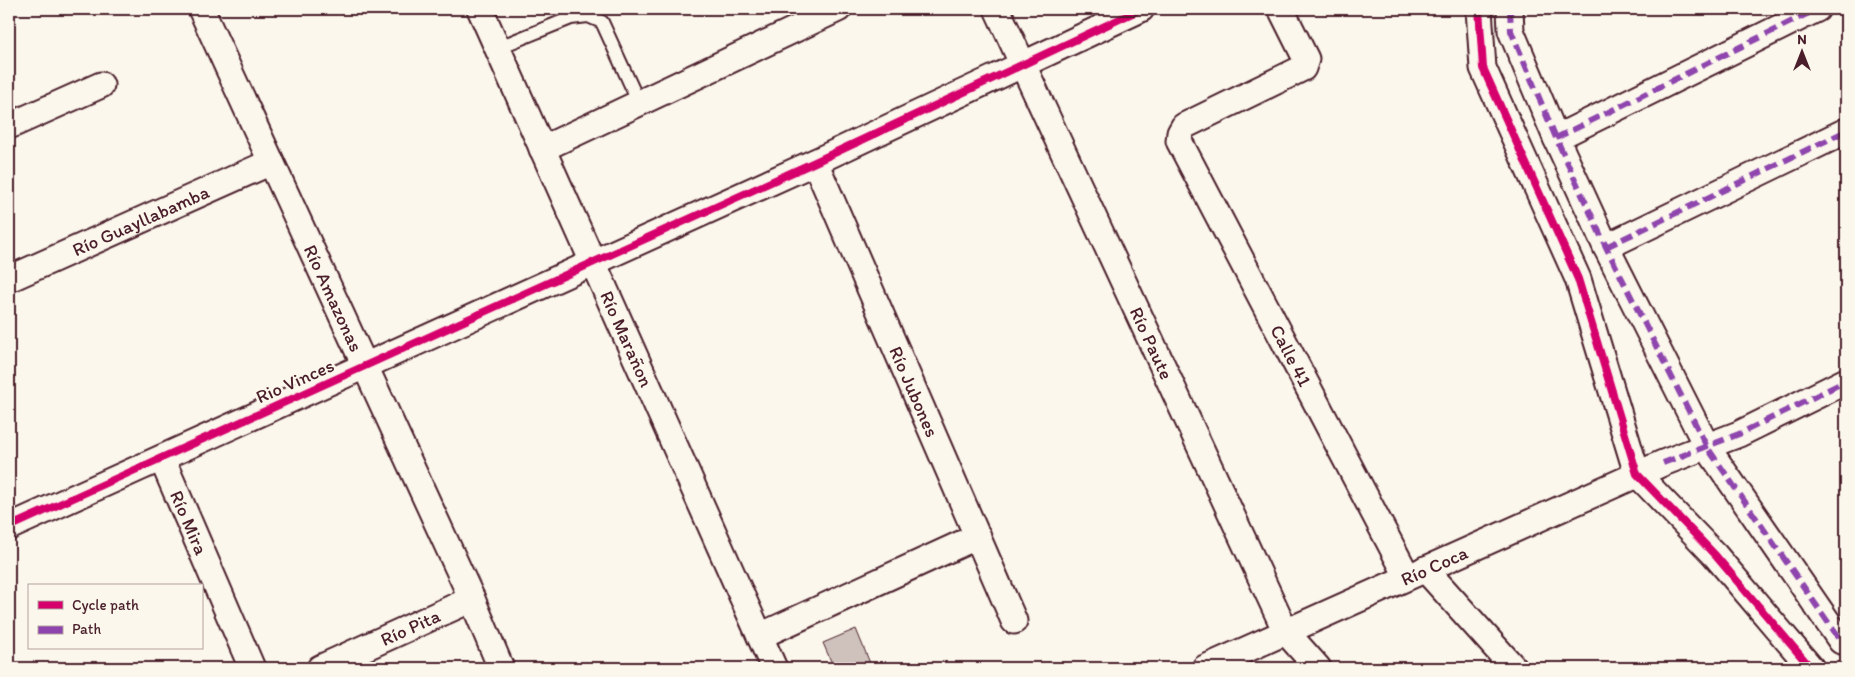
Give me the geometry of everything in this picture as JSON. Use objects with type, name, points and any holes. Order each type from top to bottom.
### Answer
[{"type":"street","name":"Río Amazonas","points":[[201,9],[472,599],[501,668]]},
{"type":"street","name":"Río Marañon","points":[[480,9],[774,668]]},
{"type":"street","points":[[542,149],[838,9]]},
{"type":"street","name":"Río Paute","points":[[997,9],[1286,632],[1318,668]]},
{"type":"street","name":"Rio Vinces","points":[[9,528],[593,264],[1141,9]]},
{"type":"street","name":"Calle 41","points":[[1281,9],[1306,59],[1303,68],[1184,126],[1180,133],[1179,141],[1416,573],[1514,668]]},
{"type":"street","points":[[1479,9],[1483,68],[1578,279],[1637,474],[1715,555],[1811,668]]},
{"type":"street","points":[[1510,9],[1511,31],[1556,138],[1606,247],[1707,447],[1841,641],[1846,638]]},
{"type":"street","points":[[1556,138],[1817,9]]},
{"type":"street","points":[[9,126],[102,85]]},
{"type":"street","points":[[1606,247],[1846,130]]},
{"type":"street","name":"Río Guayllabamba","points":[[9,279],[271,162]]},
{"type":"street","name":"Río Jubones","points":[[815,162],[1014,621]]},
{"type":"street","name":"Río Coca","points":[[1205,668],[1637,474],[1739,434],[1846,381]]},
{"type":"street","name":"Río Mira","points":[[162,459],[252,668]]},
{"type":"street","points":[[760,636],[978,536]]},
{"type":"street","name":"Río Pita","points":[[320,668],[472,599]]},
{"type":"lane","points":[[497,48],[571,18],[588,16],[602,22],[639,103]]},
{"type":"building","points":[[856,629],[872,668],[834,668],[823,643]]},
{"type":"marked path","points":[[1510,9],[1511,31],[1556,138],[1606,247],[1707,447],[1841,641],[1846,638]]},
{"type":"marked path","points":[[1556,138],[1817,9]]},
{"type":"marked path","points":[[1606,247],[1846,131]]},
{"type":"marked path","points":[[1663,463],[1739,434],[1846,381]]},
{"type":"cycle path","points":[[9,527],[815,162],[1141,9]]},
{"type":"cycle path","points":[[1479,9],[1483,68],[1578,279],[1637,474],[1715,555],[1811,668]]}]
